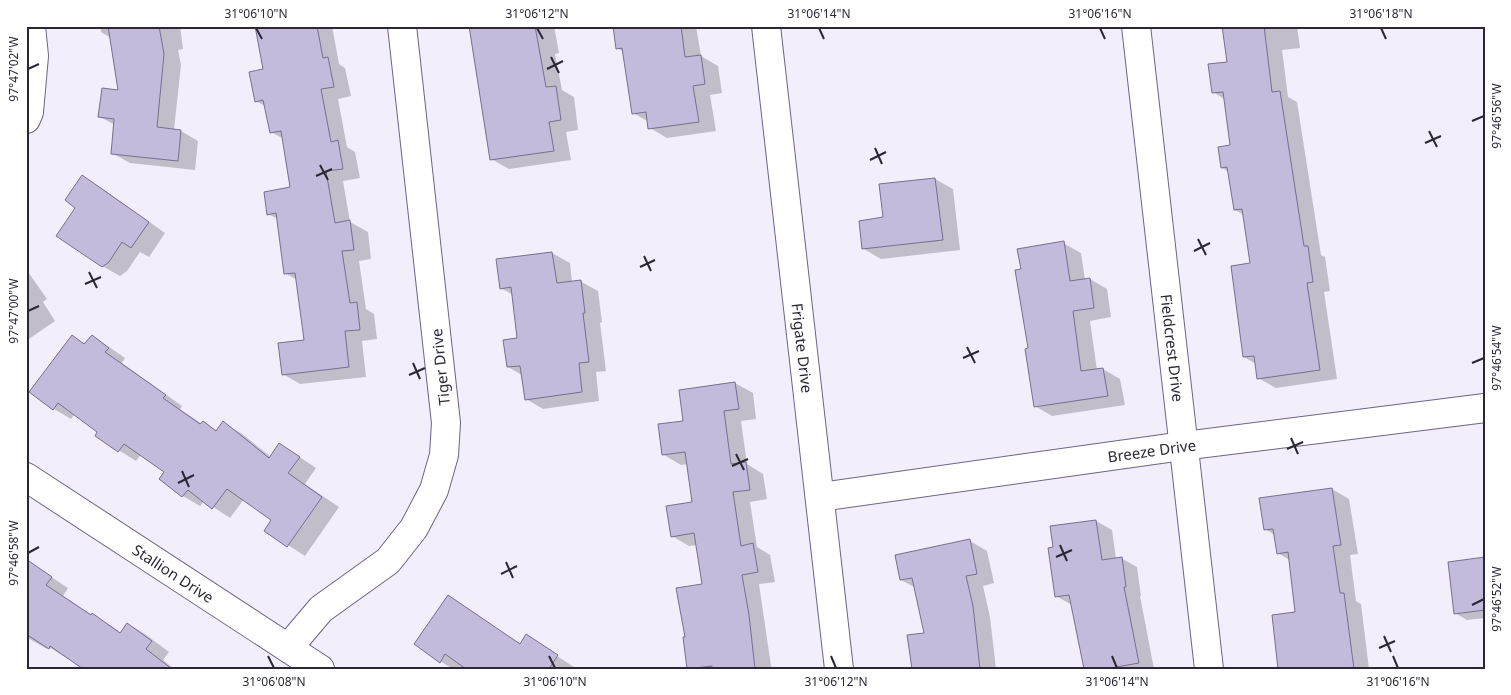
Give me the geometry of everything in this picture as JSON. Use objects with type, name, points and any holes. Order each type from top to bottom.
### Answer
[{"type":"street","points":[[26,119],[29,112],[34,56],[31,26]]},
{"type":"street","name":"Tiger Drive","points":[[288,648],[321,609],[388,562],[414,528],[434,490],[444,455],[446,423],[402,26]]},
{"type":"street","name":"Frigate Drive","points":[[766,26],[839,669]]},
{"type":"street","name":"Fieldcrest Drive","points":[[1136,26],[1209,669]]},
{"type":"street","name":"Breeze Drive","points":[[820,497],[1183,446],[1485,408]]},
{"type":"street","name":"Stallion Drive","points":[[26,477],[320,669]]},
{"type":"building","points":[[108,26],[159,26],[164,54],[157,127],[181,130],[178,161],[111,154],[114,119],[98,117],[102,88],[118,90]]},
{"type":"building","points":[[255,26],[317,26],[323,58],[328,57],[334,87],[321,89],[331,142],[338,140],[343,169],[326,171],[335,223],[350,220],[354,250],[342,251],[350,303],[357,302],[360,330],[345,331],[349,367],[282,375],[278,343],[304,340],[295,273],[284,274],[276,213],[267,215],[264,192],[290,187],[281,131],[270,133],[263,100],[255,102],[249,72],[263,69]]},
{"type":"building","points":[[469,26],[535,26],[546,87],[556,86],[561,120],[549,122],[554,151],[490,160]]},
{"type":"building","points":[[613,26],[681,26],[685,57],[701,55],[705,84],[693,86],[699,122],[648,129],[646,112],[632,114],[622,48],[616,49]]},
{"type":"building","points":[[1222,26],[1264,26],[1272,92],[1280,91],[1304,246],[1308,246],[1313,282],[1307,283],[1320,370],[1257,379],[1254,356],[1243,357],[1231,266],[1250,263],[1242,209],[1234,210],[1227,167],[1221,168],[1218,147],[1230,145],[1223,92],[1212,93],[1208,64],[1227,62]]},
{"type":"building","points":[[82,175],[149,222],[131,248],[122,242],[109,262],[102,267],[56,236],[75,208],[65,200]]},
{"type":"building","points":[[935,178],[943,240],[862,249],[859,221],[883,217],[879,184]]},
{"type":"building","points":[[1064,241],[1070,281],[1090,278],[1094,308],[1073,311],[1081,371],[1103,368],[1108,396],[1034,407],[1025,349],[1028,348],[1015,270],[1021,269],[1017,249]]},
{"type":"building","points":[[552,252],[557,283],[581,280],[589,362],[579,363],[582,392],[525,400],[520,366],[507,367],[503,340],[517,338],[511,287],[500,289],[496,259]]},
{"type":"building","points":[[72,335],[84,344],[92,335],[109,348],[105,352],[166,395],[163,398],[200,424],[203,421],[216,431],[223,421],[269,458],[279,443],[300,457],[288,473],[322,497],[287,547],[264,531],[271,520],[227,489],[212,509],[188,490],[182,497],[159,479],[164,472],[124,444],[118,452],[95,436],[97,432],[58,403],[53,410],[29,392]]},
{"type":"building","points":[[735,382],[739,409],[724,411],[731,464],[746,462],[750,490],[733,492],[741,546],[753,543],[758,572],[742,575],[755,669],[712,669],[712,666],[687,669],[683,637],[685,637],[676,588],[702,584],[694,533],[671,537],[666,506],[692,502],[685,452],[662,455],[658,424],[683,421],[679,390]]},
{"type":"building","points":[[1332,488],[1341,545],[1333,546],[1340,593],[1344,593],[1354,669],[1278,669],[1272,615],[1295,612],[1288,552],[1277,554],[1273,529],[1264,530],[1259,498]]},
{"type":"building","points":[[1096,520],[1102,560],[1122,557],[1126,587],[1124,587],[1139,663],[1105,669],[1084,669],[1069,595],[1055,597],[1048,548],[1053,547],[1050,526]]},
{"type":"building","points":[[970,539],[977,574],[966,576],[973,606],[980,669],[912,669],[907,635],[924,633],[912,578],[900,580],[895,555]]},
{"type":"building","points":[[1485,557],[1485,610],[1454,614],[1448,562]]},
{"type":"building","points":[[26,559],[52,577],[46,585],[91,615],[92,613],[120,633],[127,623],[152,641],[146,649],[172,669],[83,669],[50,646],[49,649],[26,634]]},
{"type":"building","points":[[448,595],[520,644],[526,634],[558,655],[549,669],[466,669],[445,654],[440,663],[414,644]]}]
